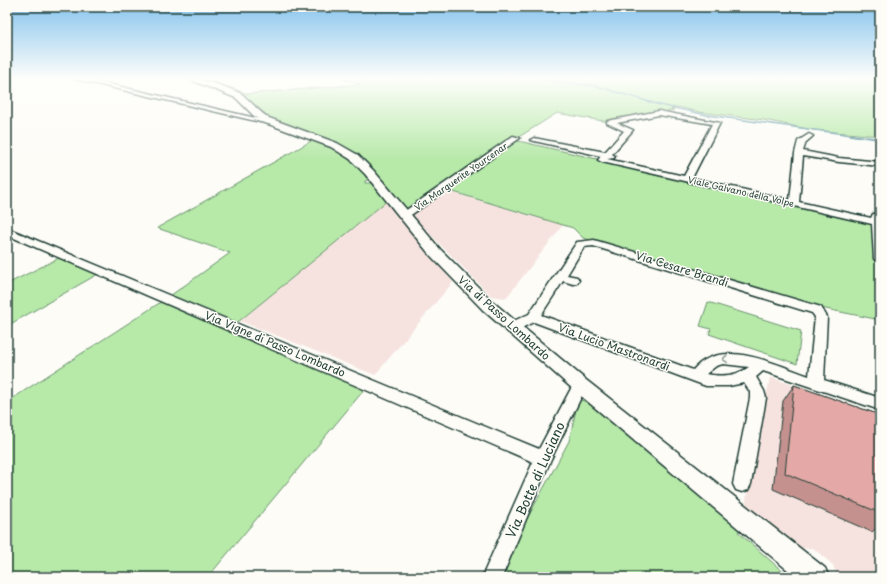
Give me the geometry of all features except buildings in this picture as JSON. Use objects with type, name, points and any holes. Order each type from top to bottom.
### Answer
[{"type":"street","points":[[195,105],[269,122]]},
{"type":"street","name":"Via di Passo Lombardo","points":[[247,105],[258,116],[269,122],[334,146],[350,154],[364,166],[454,273],[488,306],[580,384],[816,577]]},
{"type":"street","points":[[604,158],[629,130],[606,121],[659,113],[716,123],[688,177]]},
{"type":"street","points":[[794,201],[799,153],[803,140],[809,136]]},
{"type":"street","name":"Via Marguerite Yourcenar","points":[[405,215],[516,138]]},
{"type":"street","name":"Viale Galvano della Volpe","points":[[532,142],[878,220]]},
{"type":"street","points":[[799,153],[839,160],[880,164]]},
{"type":"street","points":[[878,220],[880,259]]},
{"type":"street","name":"Via Vigne di Passo Lombardo","points":[[7,231],[543,458]]},
{"type":"street","name":"Via Cesare Brandi","points":[[533,317],[581,244],[594,243],[814,308],[819,311],[821,317],[816,383]]},
{"type":"street","points":[[559,276],[573,280]]},
{"type":"street","points":[[512,327],[533,317]]},
{"type":"street","name":"Via Lucio Mastronardi","points":[[533,317],[713,381],[724,381],[747,376]]},
{"type":"street","points":[[696,376],[704,365],[719,359],[737,359],[761,364],[880,404]]},
{"type":"street","points":[[742,484],[758,398],[754,386],[747,376],[761,364]]},
{"type":"street","name":"Via Botte di Luciano","points":[[492,577],[543,458],[580,384]]},
{"type":"shaded area","points":[[447,191],[563,225],[506,298],[491,296],[413,217],[414,214]]},
{"type":"shaded area","points":[[386,201],[453,282],[375,375],[240,321]]},
{"type":"shaded area","points":[[770,377],[880,416],[880,577],[837,577],[833,565],[813,548],[792,549],[744,510]]},
{"type":"green space","points":[[251,105],[880,105],[880,136],[813,130],[764,120],[699,112],[678,107],[671,109],[674,110],[609,122],[557,113],[514,140],[877,223],[880,252],[880,320],[816,307],[583,238],[573,228],[440,188],[407,210],[403,210],[360,158],[273,122]]},
{"type":"green space","points":[[313,140],[346,154],[370,179],[365,181],[365,183],[374,183],[388,200],[233,326],[369,384],[208,577],[7,577],[7,402],[167,298],[230,253],[157,228]]},
{"type":"green space","points":[[59,258],[98,274],[7,326],[7,284]]},
{"type":"green space","points":[[708,302],[801,331],[797,364],[709,334],[711,329],[700,326]]},
{"type":"green space","points":[[581,400],[590,403],[741,528],[738,532],[789,577],[503,577],[527,519],[569,441],[578,401]]},
{"type":"waterway","points":[[661,105],[707,115],[859,136]]},
{"type":"waterway","points":[[851,135],[880,139]]}]
